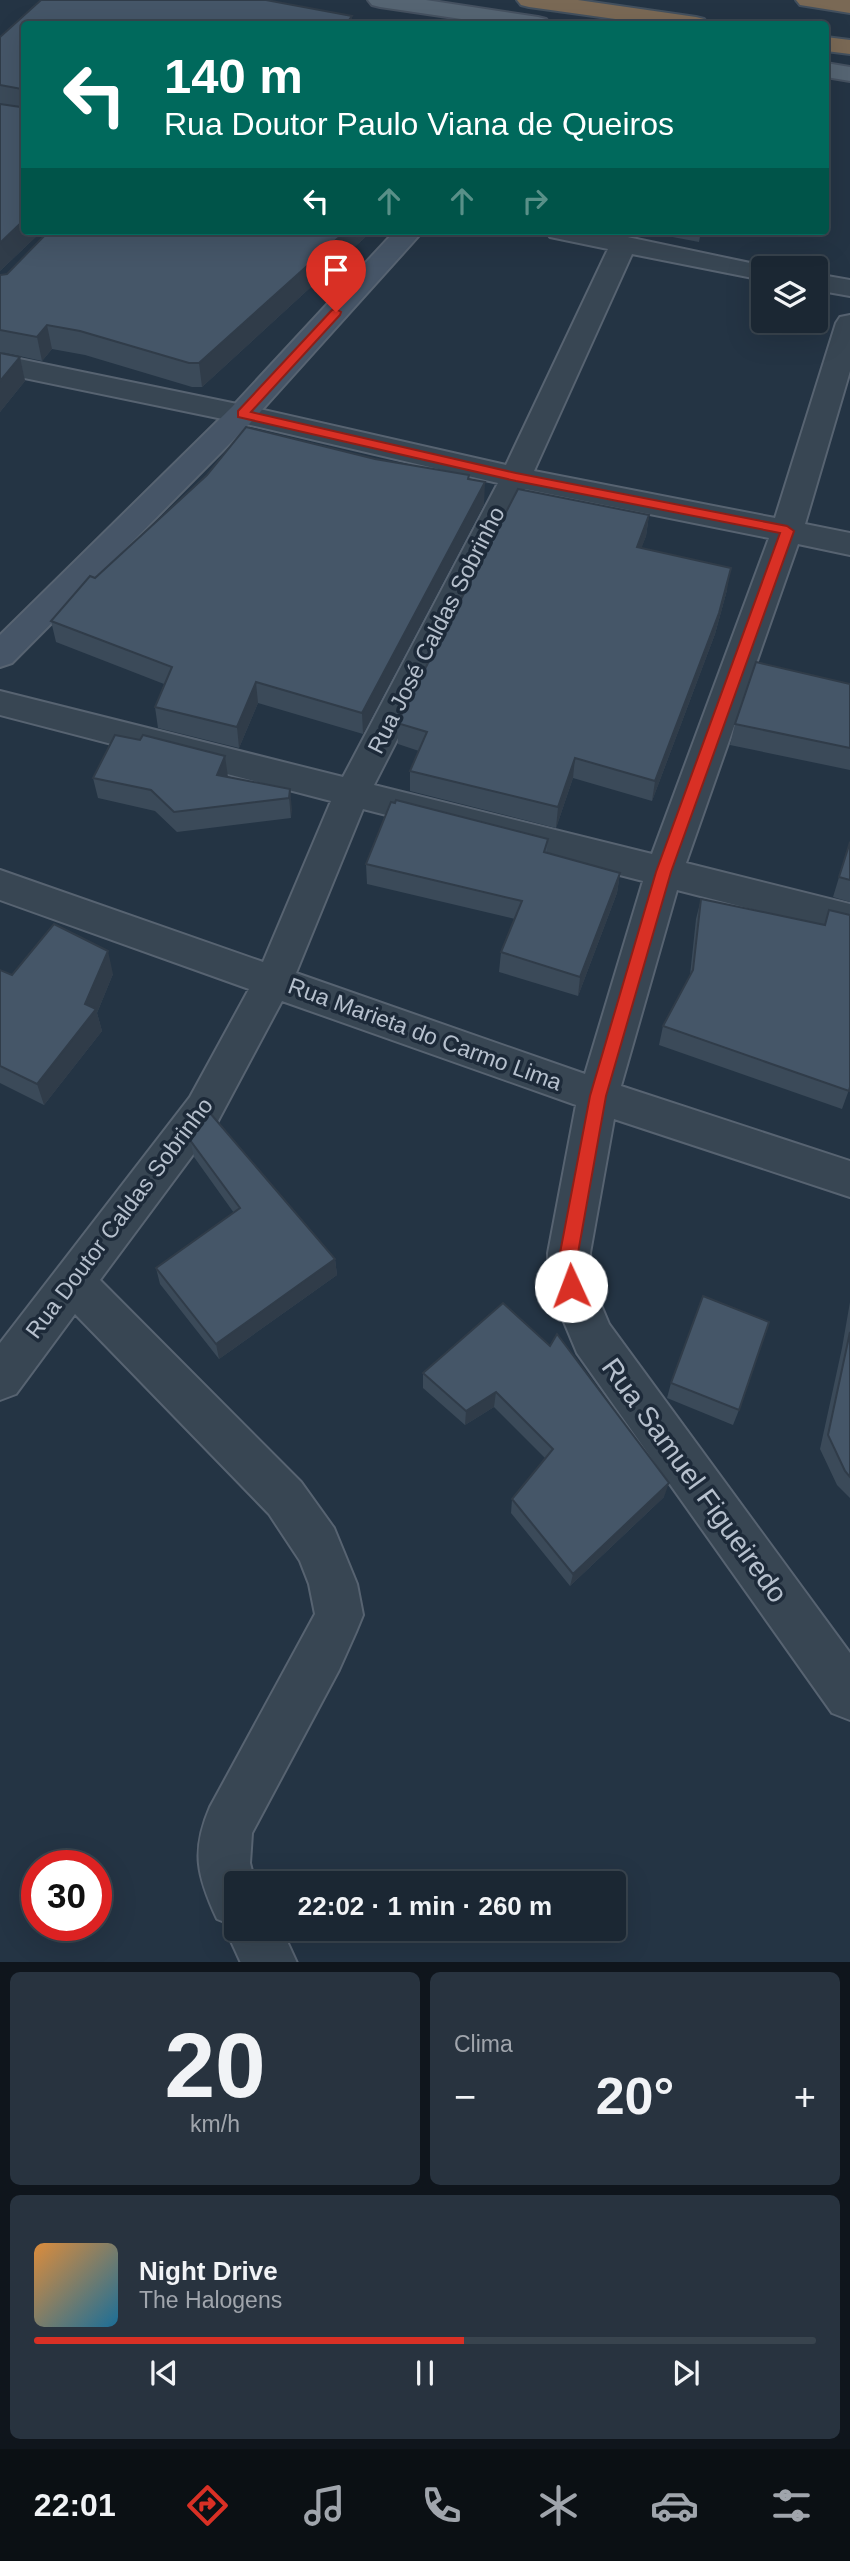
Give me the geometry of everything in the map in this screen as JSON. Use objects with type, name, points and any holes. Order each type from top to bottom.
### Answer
[{"type":"highway","points":[[529,0],[675,21]]},
{"type":"highway","points":[[808,0],[850,6]]},
{"type":"highway","points":[[829,44],[850,47]]},
{"type":"main road","points":[[380,0],[518,21]]},
{"type":"main road","points":[[829,70],[850,74]]},
{"type":"main road","points":[[0,655],[242,414],[407,235]]},
{"type":"street","points":[[577,235],[751,270]]},
{"type":"street","name":"Rua José Caldas Sobrinho","points":[[274,980],[353,791],[516,477],[623,245]]},
{"type":"street","points":[[828,284],[850,288]]},
{"type":"street","name":"Rua Samuel Figueiredo","points":[[850,323],[787,531],[664,872],[598,1096],[569,1253],[571,1286],[593,1338],[616,1374],[850,1695]]},
{"type":"street","points":[[0,364],[242,414],[516,477],[850,544]]},
{"type":"street","points":[[0,702],[850,919]]},
{"type":"street","name":"Rua Marieta do Carmo Lima","points":[[0,885],[598,1096],[850,1179]]},
{"type":"street","name":"Rua Doutor Caldas Sobrinho","points":[[0,1379],[204,1109],[274,980]]},
{"type":"street","points":[[72,1281],[285,1498],[317,1545],[333,1584],[339,1615],[322,1653],[228,1825],[221,1849],[224,1871]]},
{"type":"street","points":[[259,1941],[270,1962]]},
{"type":"building","points":[[41,0],[266,0],[352,16],[348,21],[21,21],[21,89],[0,85],[0,37]]},
{"type":"building","points":[[0,104],[21,107],[21,223],[0,243]]},
{"type":"building","points":[[45,235],[342,235],[199,363],[189,363],[80,331],[47,325],[37,337],[0,330],[0,275],[7,274]]},
{"type":"building","points":[[0,353],[20,357],[0,381]]},
{"type":"building","points":[[246,427],[375,459],[469,475],[468,479],[485,482],[362,713],[256,682],[237,727],[155,707],[172,667],[51,621],[90,576],[95,578],[207,475]]},
{"type":"building","points":[[518,489],[649,515],[637,547],[731,568],[719,613],[655,781],[575,758],[558,807],[410,771],[427,732],[397,723]]},
{"type":"building","points":[[756,662],[850,684],[850,748],[735,724]]},
{"type":"building","points":[[115,735],[140,740],[143,735],[225,756],[217,775],[290,789],[289,798],[174,812],[151,790],[93,778]]},
{"type":"building","points":[[396,800],[548,839],[544,852],[620,873],[580,977],[501,952],[522,901],[366,864],[391,802],[395,803]]},
{"type":"building","points":[[850,842],[850,880],[839,877]]},
{"type":"building","points":[[701,899],[825,925],[829,910],[850,915],[849,1091],[663,1026],[693,970]]},
{"type":"building","points":[[54,924],[108,951],[85,1004],[96,1009],[37,1084],[0,1066],[0,970],[12,975]]},
{"type":"building","points":[[210,1113],[335,1259],[216,1344],[156,1268],[240,1208],[190,1140]]},
{"type":"building","points":[[703,1296],[769,1322],[739,1410],[671,1383]]},
{"type":"building","points":[[503,1303],[550,1346],[557,1334],[669,1483],[573,1574],[512,1499],[553,1449],[496,1392],[466,1411],[423,1373]]},
{"type":"building","points":[[850,1332],[850,1477],[828,1435]]},
{"type":"route","points":[[336,312],[242,414],[516,477],[787,531],[664,872],[598,1096],[569,1253],[571,1286]]}]
